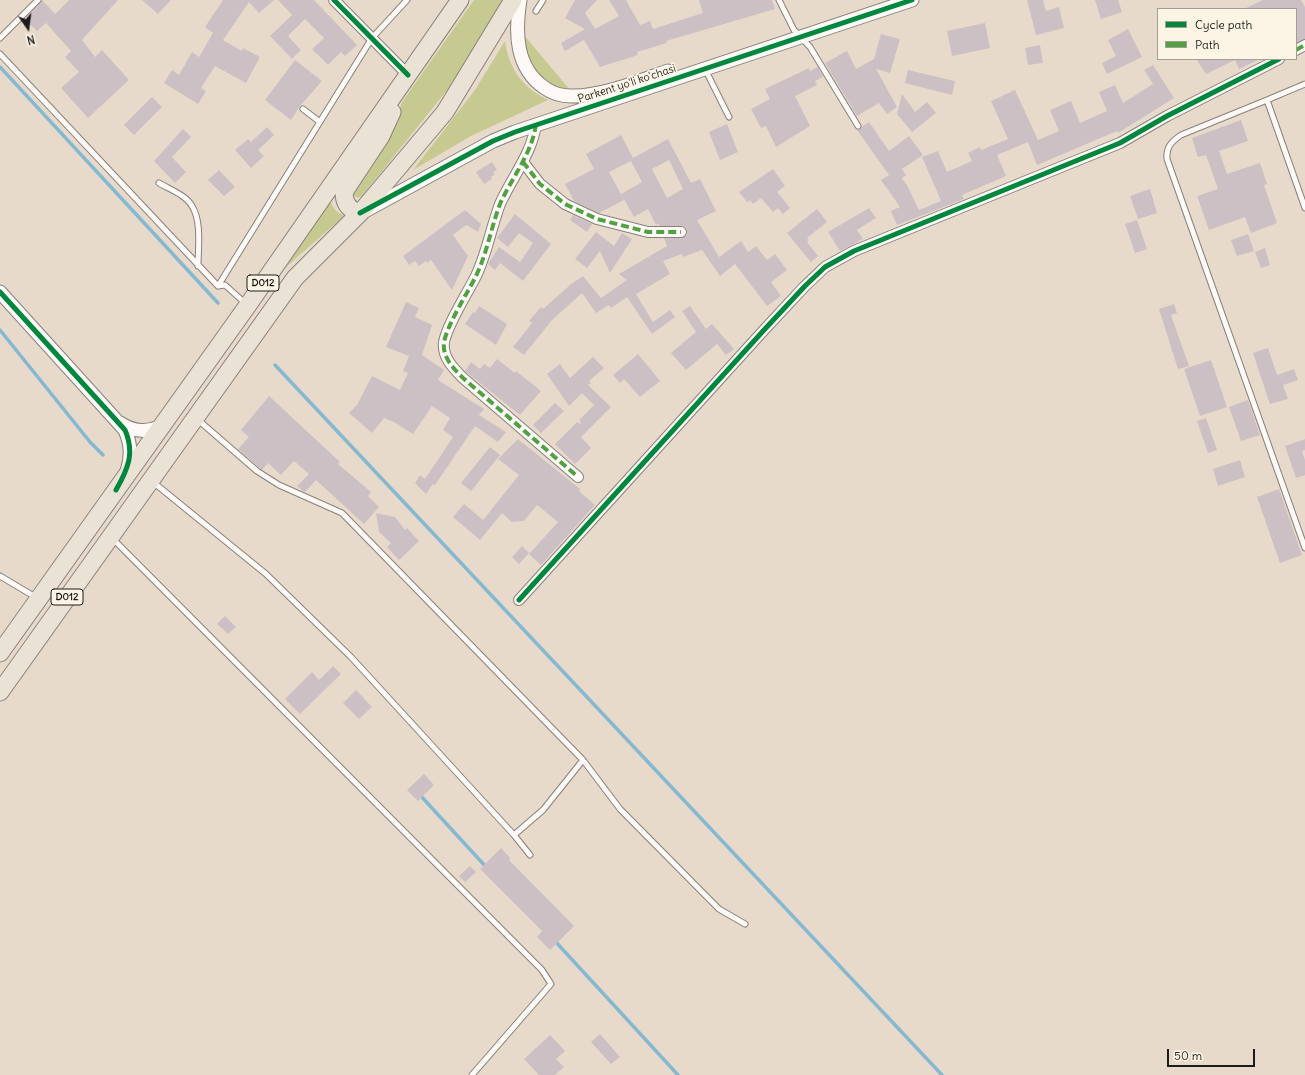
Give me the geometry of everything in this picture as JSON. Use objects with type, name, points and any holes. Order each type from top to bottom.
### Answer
[{"type":"highway","name":"D012","points":[[0,653],[248,305],[460,0]]},
{"type":"highway","name":"D012","points":[[0,692],[295,278],[360,213],[445,112],[513,0]]},
{"type":"highway","points":[[360,213],[350,209],[346,204],[344,197],[345,189],[381,136],[408,75]]},
{"type":"street","points":[[334,0],[408,75]]},
{"type":"street","name":"Parkent yo'li ko'chasi","points":[[520,0],[517,27],[519,49],[525,68],[539,84],[559,94],[570,96],[587,95],[633,83],[912,0]]},
{"type":"street","name":"Parkent yo'li ko'chasi","points":[[360,213],[493,141],[536,124],[705,69],[888,0]]},
{"type":"street","points":[[519,600],[764,330],[825,267],[854,251],[1120,143],[1167,116],[1277,60]]},
{"type":"street","points":[[536,124],[534,140],[500,204],[481,264],[449,329],[444,342],[445,354],[451,366],[463,378],[578,477]]},
{"type":"street","points":[[522,162],[540,184],[565,204],[597,219],[648,232],[681,232]]},
{"type":"street","points":[[0,292],[119,422],[128,438],[131,460],[116,490]]},
{"type":"street","points":[[119,422],[138,431],[154,429],[163,425]]},
{"type":"lane","points":[[0,38],[38,0]]},
{"type":"lane","points":[[218,286],[372,38],[406,0]]},
{"type":"lane","points":[[536,11],[543,0]]},
{"type":"lane","points":[[779,0],[798,34],[810,47],[858,126]]},
{"type":"lane","points":[[0,54],[218,286]]},
{"type":"lane","points":[[705,69],[729,117]]},
{"type":"lane","points":[[1305,84],[1181,135],[1172,142],[1166,150],[1167,159],[1305,548]]},
{"type":"lane","points":[[1267,100],[1305,208]]},
{"type":"lane","points":[[303,109],[320,122]]},
{"type":"lane","points":[[159,183],[178,194],[192,206],[198,225],[198,266]]},
{"type":"lane","points":[[218,286],[225,285],[248,305]]},
{"type":"lane","points":[[195,417],[257,471],[280,485],[342,513],[584,760],[620,809],[713,904],[745,924]]},
{"type":"lane","points":[[150,480],[266,574],[351,657],[514,835],[530,855]]},
{"type":"lane","points":[[110,537],[542,970],[551,984],[472,1075]]},
{"type":"lane","points":[[0,576],[38,598]]},
{"type":"lane","points":[[514,835],[543,810],[584,760]]},
{"type":"green space","points":[[474,0],[503,0],[456,79],[362,196],[354,196],[352,194],[392,129],[402,102]]},
{"type":"green space","points":[[524,35],[570,90],[550,83],[536,72],[528,56]]},
{"type":"green space","points":[[505,41],[510,60],[518,76],[531,89],[548,100],[471,136],[413,170],[475,90]]},
{"type":"green space","points":[[330,202],[336,211],[344,216],[285,268]]},
{"type":"building","points":[[42,0],[55,14],[69,0],[118,0],[82,40],[95,57],[102,50],[129,80],[88,118],[61,88],[79,72],[65,57],[71,51],[46,23],[37,31],[25,19]]},
{"type":"building","points":[[142,0],[171,0],[158,14]]},
{"type":"building","points":[[223,0],[274,0],[259,13],[249,2],[223,40],[242,51],[243,48],[260,57],[246,83],[215,66],[201,88],[206,91],[198,104],[164,83],[172,70],[179,75],[192,52],[199,57],[213,33],[205,27]]},
{"type":"building","points":[[278,0],[314,0],[357,45],[345,56],[341,52],[328,65],[312,49],[324,38],[305,19],[288,36],[301,50],[292,59],[270,36],[292,15]]},
{"type":"building","points":[[575,0],[597,0],[585,13],[595,29],[619,16],[609,0],[626,0],[640,25],[650,21],[653,29],[703,13],[699,0],[772,0],[775,9],[666,41],[667,43],[637,52],[638,55],[600,67],[584,40],[565,51],[561,43],[585,29],[565,18]]},
{"type":"building","points":[[1027,0],[1043,0],[1046,11],[1059,7],[1064,28],[1036,35]]},
{"type":"building","points":[[1095,0],[1118,0],[1122,12],[1101,19]]},
{"type":"building","points":[[1263,0],[1301,0],[1305,7],[1305,39],[1297,43],[1297,8],[1246,8]]},
{"type":"building","points":[[985,23],[990,48],[952,56],[947,31]]},
{"type":"building","points":[[1128,29],[1142,57],[1107,74],[1102,63],[1116,56],[1108,40]]},
{"type":"building","points":[[881,34],[900,39],[890,73],[876,69],[897,107],[887,114],[879,103],[857,116],[825,63],[847,51],[856,69],[874,59]]},
{"type":"building","points":[[1040,45],[1043,63],[1028,65],[1025,48]]},
{"type":"building","points":[[295,60],[322,81],[300,106],[291,120],[265,100]]},
{"type":"building","points":[[1197,60],[1235,60],[1206,74]]},
{"type":"building","points":[[1235,60],[1258,60],[1239,69]]},
{"type":"building","points":[[1153,65],[1174,98],[1118,133],[1117,131],[1037,165],[1028,142],[997,155],[1006,176],[962,195],[964,199],[897,225],[891,211],[900,207],[881,180],[889,175],[857,130],[869,122],[889,151],[909,136],[923,155],[902,169],[906,175],[902,178],[919,210],[941,201],[922,157],[938,151],[947,172],[972,161],[968,153],[980,147],[981,150],[1008,139],[991,101],[1015,90],[1038,140],[1059,131],[1050,110],[1071,101],[1080,123],[1107,111],[1099,92],[1115,85],[1123,103],[1153,84],[1144,70]]},
{"type":"building","points":[[818,67],[823,77],[815,81],[817,85],[795,96],[810,126],[776,147],[766,126],[761,128],[751,109],[770,99],[765,89],[809,68],[810,71]]},
{"type":"building","points":[[908,70],[955,81],[952,95],[905,83]]},
{"type":"building","points":[[902,94],[915,112],[927,102],[936,113],[912,132],[897,114]]},
{"type":"building","points":[[152,97],[162,107],[134,135],[124,125]]},
{"type":"building","points":[[1241,120],[1248,141],[1219,151],[1227,174],[1260,163],[1267,184],[1264,185],[1277,223],[1251,233],[1245,217],[1209,230],[1197,196],[1218,189],[1206,155],[1198,157],[1192,138]]},
{"type":"building","points":[[727,124],[738,152],[720,160],[709,132]]},
{"type":"building","points":[[267,127],[274,135],[258,150],[264,156],[251,168],[235,150],[248,139],[251,142]]},
{"type":"building","points":[[183,129],[191,137],[172,157],[186,172],[175,183],[154,161]]},
{"type":"building","points":[[621,135],[633,158],[668,139],[691,183],[700,179],[716,211],[697,220],[719,257],[741,241],[748,252],[756,246],[767,260],[775,254],[787,270],[771,282],[781,296],[767,306],[735,264],[720,276],[702,250],[683,257],[682,254],[663,261],[670,274],[636,294],[653,322],[670,310],[675,317],[652,334],[627,297],[611,308],[609,305],[596,313],[582,293],[552,320],[524,355],[513,347],[532,323],[529,321],[541,307],[543,309],[570,285],[583,276],[601,298],[627,280],[619,274],[667,246],[664,238],[681,238],[687,235],[687,229],[684,226],[659,226],[659,223],[656,225],[648,209],[634,217],[621,194],[642,182],[631,161],[609,172],[624,200],[599,213],[574,201],[565,184],[594,169],[586,154]],"holes":[[[669,160],[683,189],[667,198],[652,169]]]},
{"type":"building","points":[[492,162],[497,170],[493,172],[495,174],[491,177],[492,179],[484,184],[476,172]]},
{"type":"building","points":[[773,169],[785,186],[777,192],[790,208],[783,214],[778,208],[773,212],[761,198],[753,204],[750,200],[747,202],[739,192]]},
{"type":"building","points":[[219,170],[235,187],[224,196],[208,180]]},
{"type":"building","points":[[1150,189],[1157,213],[1138,219],[1130,196]]},
{"type":"building","points":[[869,208],[876,218],[857,230],[863,239],[840,251],[828,232]]},
{"type":"building","points":[[817,209],[827,222],[807,238],[809,240],[807,242],[818,256],[811,262],[787,233]]},
{"type":"building","points":[[465,210],[481,224],[478,232],[466,225],[453,235],[468,256],[452,290],[431,260],[427,263],[426,261],[419,266],[415,261],[409,265],[403,256]]},
{"type":"building","points":[[515,214],[551,244],[523,281],[500,263],[495,270],[488,264],[499,247],[520,262],[533,243],[519,233],[508,247],[497,238]]},
{"type":"building","points":[[573,215],[592,224],[587,232],[570,220]]},
{"type":"building","points":[[1137,220],[1147,249],[1135,253],[1125,224]]},
{"type":"building","points":[[596,232],[614,246],[622,233],[632,239],[610,273],[600,251],[587,268],[575,259]]},
{"type":"building","points":[[1248,234],[1254,251],[1237,256],[1231,240]]},
{"type":"building","points":[[1265,248],[1270,265],[1261,268],[1255,252]]},
{"type":"building","points":[[406,302],[419,308],[415,317],[432,325],[422,355],[444,370],[438,380],[484,409],[479,415],[506,432],[498,442],[475,426],[435,485],[433,484],[426,494],[415,483],[420,475],[425,479],[453,437],[443,430],[450,418],[432,406],[413,434],[394,422],[384,418],[372,433],[349,413],[357,405],[372,376],[400,390],[408,373],[403,371],[409,356],[386,347]]},
{"type":"building","points":[[1174,304],[1177,313],[1171,315],[1189,366],[1178,369],[1159,309]]},
{"type":"building","points":[[479,306],[507,324],[496,345],[465,324]]},
{"type":"building","points":[[690,306],[706,329],[712,324],[734,349],[726,355],[717,344],[686,370],[671,353],[696,332],[682,311]]},
{"type":"building","points":[[1268,348],[1277,375],[1294,369],[1298,380],[1283,385],[1288,399],[1270,404],[1253,353]]},
{"type":"building","points":[[638,354],[660,381],[640,397],[624,379],[620,383],[613,375]]},
{"type":"building","points":[[593,357],[604,368],[589,381],[591,383],[588,385],[611,407],[581,437],[591,448],[575,464],[555,444],[577,422],[580,424],[581,422],[579,420],[594,405],[582,393],[569,406],[547,374],[560,364],[570,378]]},
{"type":"building","points":[[497,359],[515,373],[516,371],[541,391],[520,415],[465,371],[471,362],[480,369],[484,364],[490,368]]},
{"type":"building","points":[[1211,360],[1227,407],[1200,416],[1184,369]]},
{"type":"building","points":[[269,396],[340,462],[338,464],[371,492],[368,496],[379,507],[364,524],[316,480],[305,492],[297,486],[309,474],[294,461],[281,475],[268,463],[262,470],[238,449],[249,437],[241,430]]},
{"type":"building","points":[[1248,400],[1260,435],[1241,441],[1229,407]]},
{"type":"building","points":[[555,403],[564,411],[541,433],[533,425]]},
{"type":"building","points":[[1206,418],[1217,450],[1208,453],[1197,421]]},
{"type":"building","points":[[518,439],[580,489],[579,491],[595,505],[541,565],[529,554],[558,522],[537,505],[524,521],[512,522],[502,513],[480,540],[453,517],[464,504],[483,520],[519,475],[498,459]]},
{"type":"building","points":[[1305,439],[1305,450],[1302,451],[1305,460],[1305,475],[1296,478],[1285,446]]},
{"type":"building","points":[[490,447],[500,455],[471,491],[461,483]]},
{"type":"building","points":[[1240,460],[1245,477],[1218,486],[1213,469]]},
{"type":"building","points":[[1279,489],[1302,555],[1280,563],[1257,497]]},
{"type":"building","points":[[376,513],[395,517],[405,530],[407,528],[419,541],[399,560],[387,547],[391,543],[379,532]]},
{"type":"building","points":[[522,546],[529,553],[519,564],[512,557]]},
{"type":"building","points":[[225,616],[236,627],[228,634],[217,624]]},
{"type":"building","points":[[333,666],[341,674],[300,714],[285,699],[312,672],[319,680]]},
{"type":"building","points":[[356,690],[372,707],[359,719],[343,703]]},
{"type":"building","points":[[424,774],[434,785],[418,801],[407,790]]},
{"type":"building","points":[[501,848],[510,858],[509,860],[574,926],[550,950],[537,937],[542,931],[480,869]]},
{"type":"building","points":[[470,866],[476,872],[465,882],[459,876]]},
{"type":"building","points":[[600,1034],[620,1057],[611,1064],[591,1042]]},
{"type":"building","points":[[550,1035],[565,1051],[556,1059],[564,1067],[555,1075],[539,1075],[524,1059]]},
{"type":"waterway","points":[[0,67],[218,303]]},
{"type":"waterway","points":[[0,330],[90,442],[103,455]]},
{"type":"waterway","points":[[275,365],[942,1075]]},
{"type":"waterway","points":[[420,795],[487,868]]},
{"type":"waterway","points":[[554,940],[678,1075]]},
{"type":"marked path","points":[[1297,49],[1305,45]]},
{"type":"marked path","points":[[536,124],[534,135],[526,155],[500,204],[480,267],[449,326],[444,347],[446,357],[449,362],[463,378],[578,477]]},
{"type":"marked path","points":[[523,162],[540,184],[565,204],[597,219],[648,232],[681,232]]},
{"type":"cycle path","points":[[334,0],[408,75]]},
{"type":"cycle path","points":[[360,213],[493,141],[515,132],[912,0]]},
{"type":"cycle path","points":[[519,600],[764,330],[825,267],[854,251],[1120,143],[1167,116],[1277,60]]},
{"type":"cycle path","points":[[0,292],[125,430],[130,446],[129,461],[116,490]]}]
